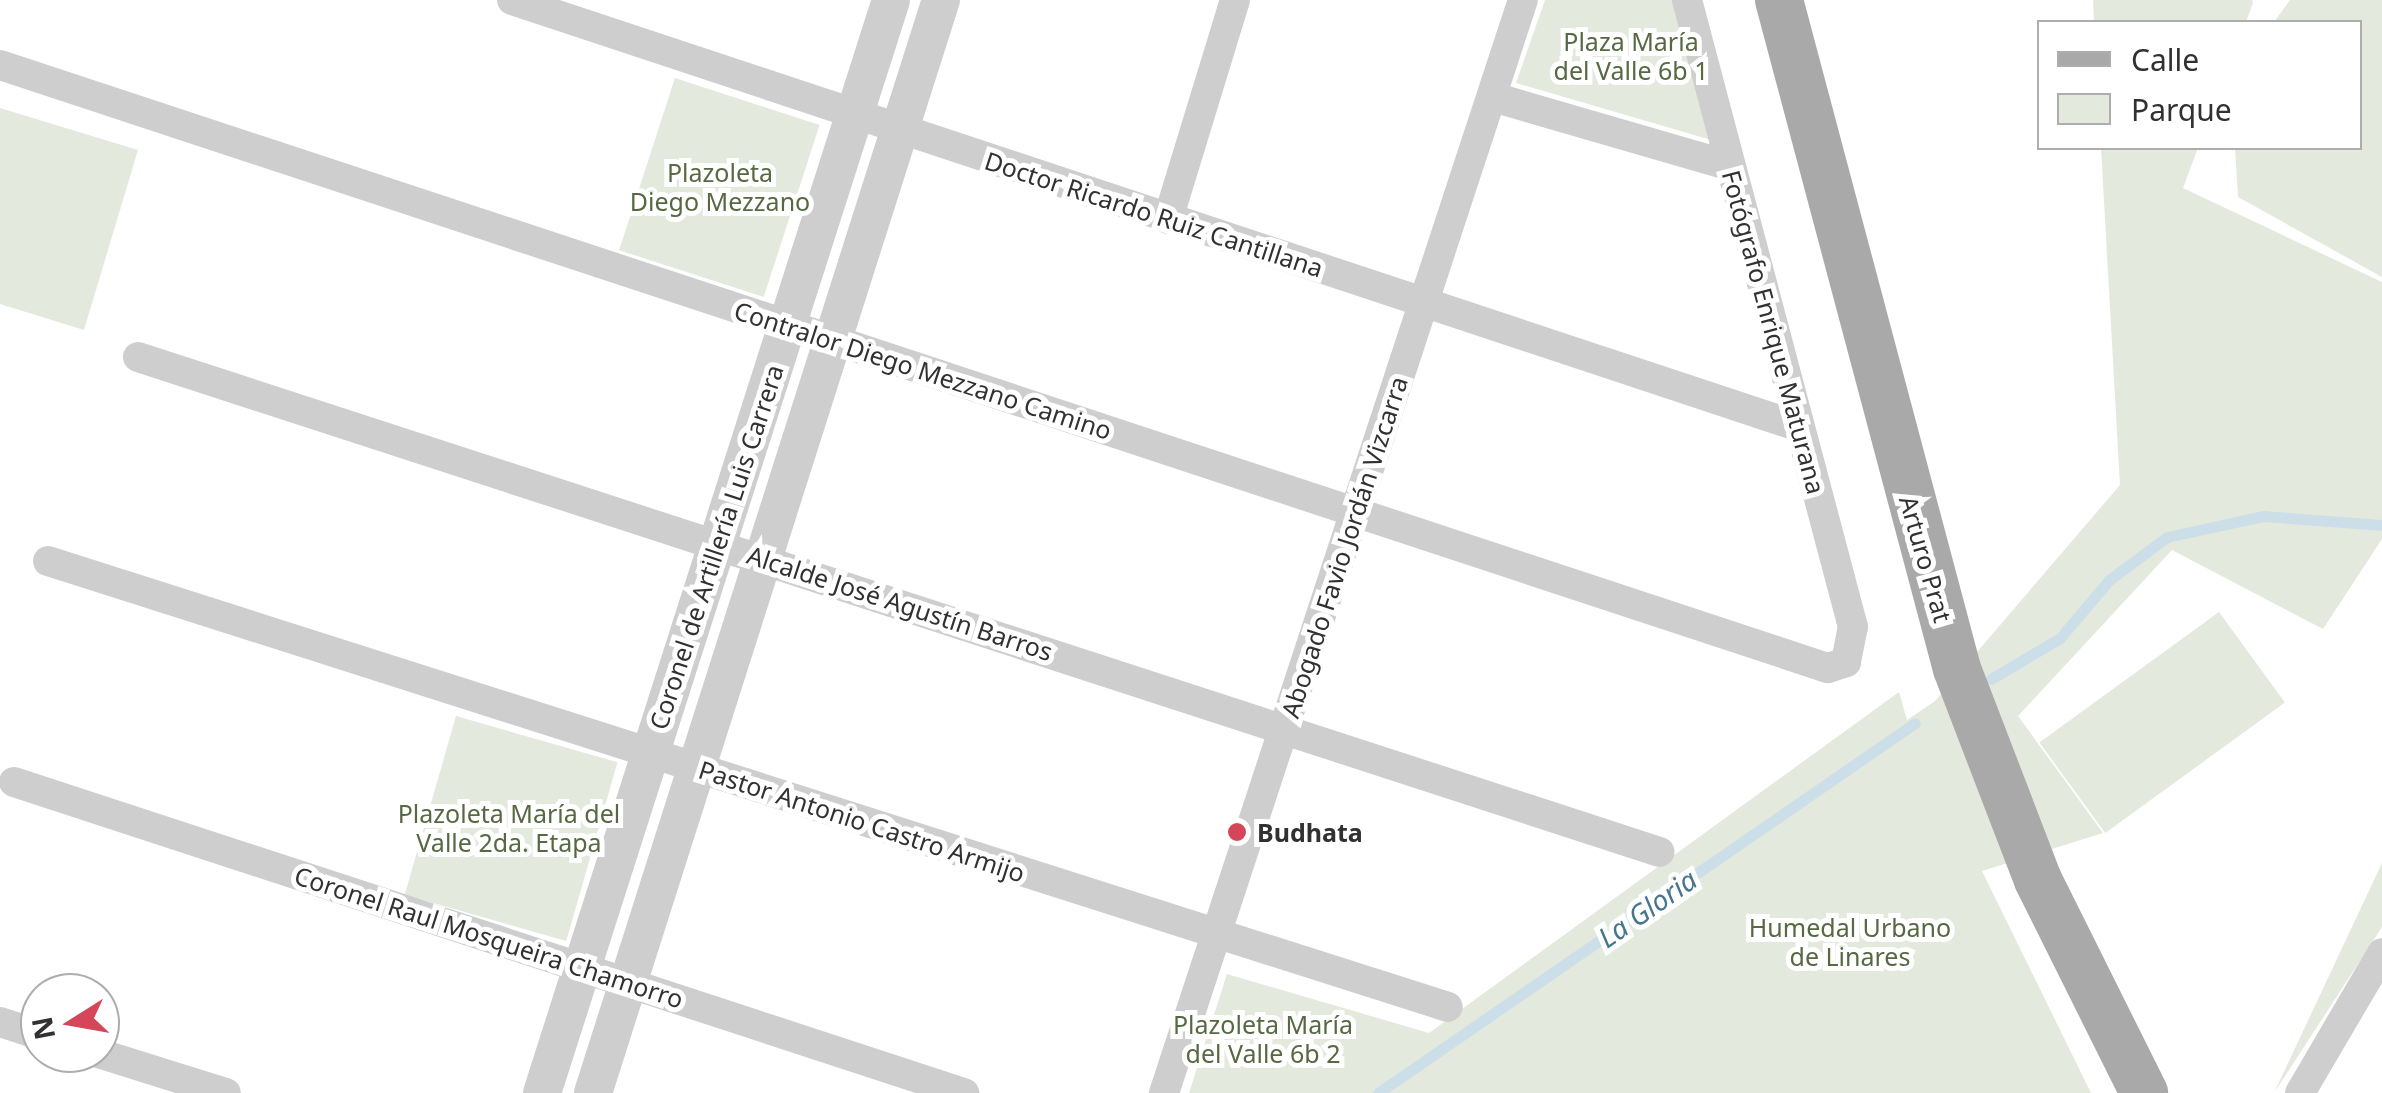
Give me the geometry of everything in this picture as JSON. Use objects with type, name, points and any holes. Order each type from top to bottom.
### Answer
[{"type":"main road","name":"Arturo Prat","points":[[1779,0],[1957,668],[2038,880],[2144,1093]]},
{"type":"street","name":"Doctor Ricardo Ruiz Cantillana","points":[[512,0],[1797,426]]},
{"type":"street","name":"Coronel de Artillería Luis Carrera","points":[[542,1093],[890,0]]},
{"type":"street","name":"Coronel de Artillería Luis Carrera","points":[[594,1093],[942,0]]},
{"type":"street","points":[[1168,219],[1235,0]]},
{"type":"street","name":"Abogado Favio Jordán Vizcarra","points":[[1164,1093],[1523,0]]},
{"type":"street","name":"Fotógrafo Enrique Maturana","points":[[1686,0],[1853,627],[1846,662]]},
{"type":"street","name":"Contralor Diego Mezzano Camino","points":[[0,65],[1356,512],[1810,668],[1846,662]]},
{"type":"street","points":[[1493,97],[1730,166]]},
{"type":"street","name":"Alcalde José Agustín Barros","points":[[138,357],[764,557],[1660,852]]},
{"type":"street","name":"Pastor Antonio Castro Armijo","points":[[48,561],[1448,1008]]},
{"type":"street","name":"Coronel Raul Mosqueira Chamorro","points":[[14,782],[964,1093]]},
{"type":"street","points":[[2300,1093],[2382,954]]},
{"type":"street","points":[[120,1060],[226,1093]]},
{"type":"green space","name":"Plaza María del Valle 6b 1","points":[[1545,0],[1682,0],[1718,142],[1516,83]]},
{"type":"green space","points":[[2093,0],[2253,3],[2247,20],[2094,20]]},
{"type":"green space","points":[[2290,0],[2382,0],[2382,277],[2238,197],[2235,150],[2362,150],[2362,20],[2275,20]]},
{"type":"green space","name":"Plazoleta Diego Mezzano","points":[[675,78],[820,125],[764,297],[619,250]]},
{"type":"green space","points":[[0,108],[138,150],[84,330],[0,304]]},
{"type":"green space","name":"Humedal Urbano de Linares","points":[[2101,150],[2197,150],[2183,188],[2382,282],[2382,539],[2323,629],[2172,550],[2018,716],[2103,833],[1982,871],[2091,1093],[1189,1093],[1227,974],[1429,1033],[1899,692],[1907,720],[1935,701],[2120,485]]},
{"type":"green space","points":[[2219,612],[2285,703],[2105,833],[2039,742]]},
{"type":"green space","name":"Plazoleta María del Valle 2da. Etapa","points":[[456,716],[617,762],[566,941],[405,895]]},
{"type":"green space","points":[[2382,863],[2382,927],[2274,1093]]},
{"type":"waterway","points":[[1991,679],[2060,638],[2109,580],[2167,537],[2263,516],[2382,525]]},
{"type":"waterway","name":"La Gloria","points":[[1378,1093],[1915,723]]},
{"type":"place","name":"Budhata","points":[[1237,832]]},
{"type":"park label","name":"Plazoleta María del Valle 6b 2","points":[[1263,1040]]}]
